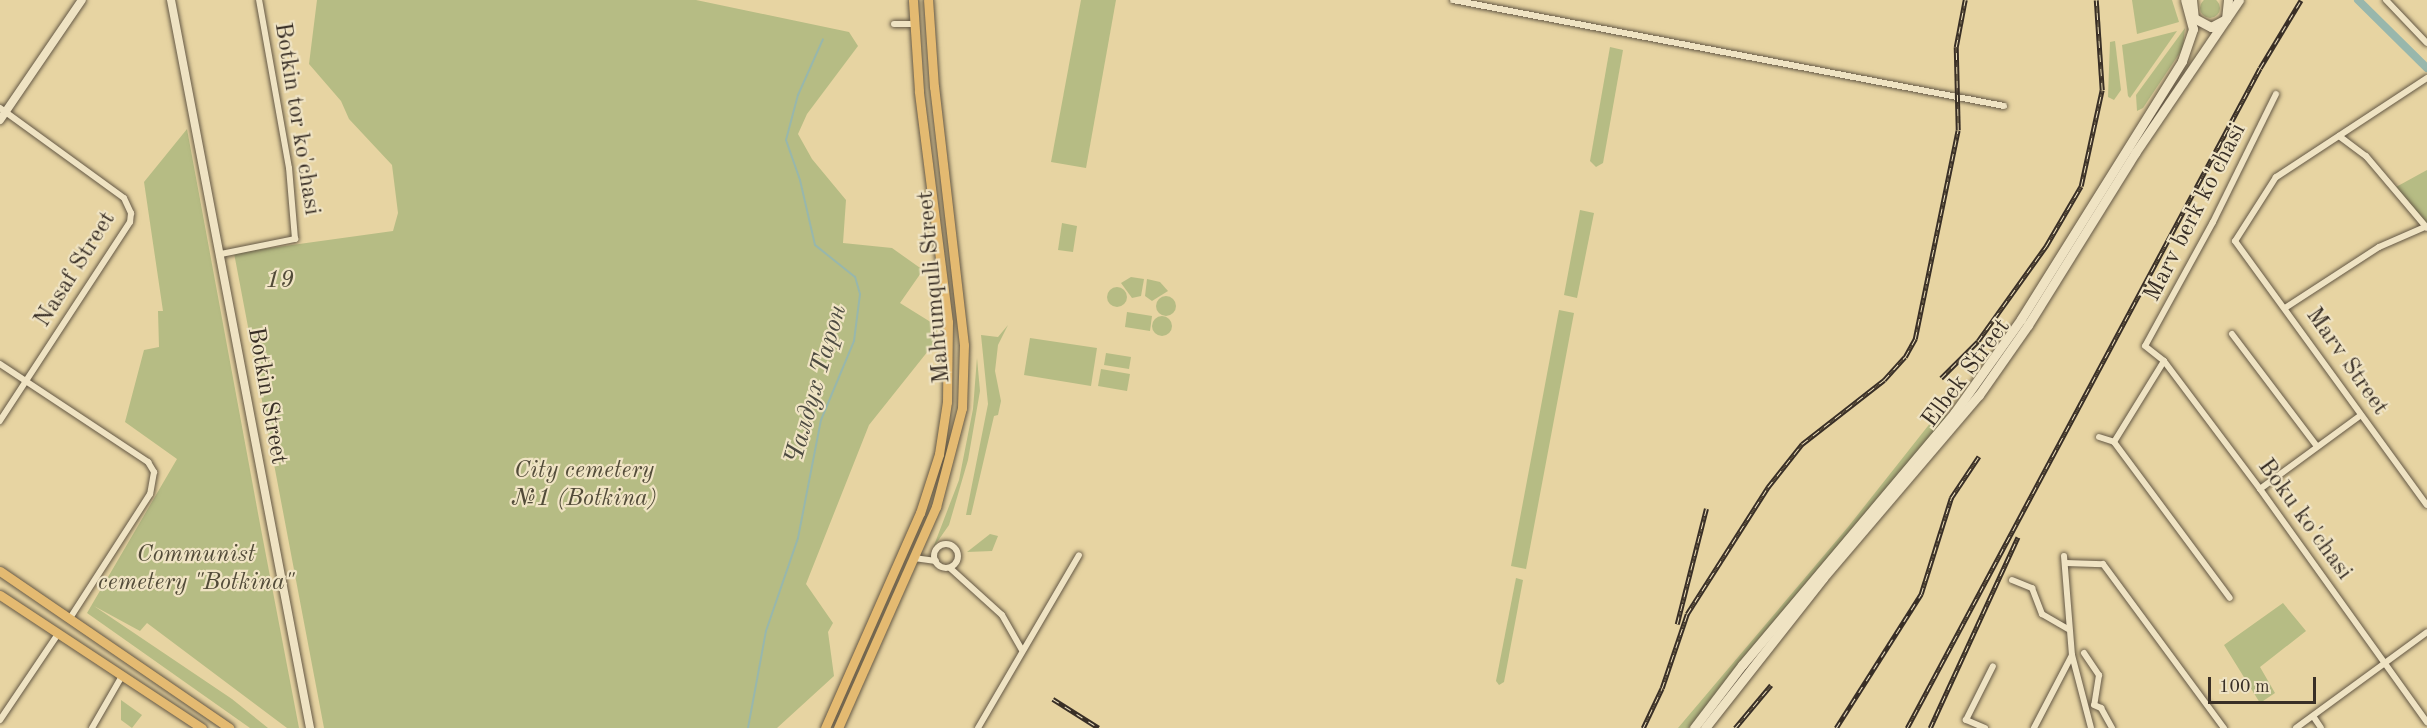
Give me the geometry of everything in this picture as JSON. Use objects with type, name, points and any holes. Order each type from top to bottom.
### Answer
[{"type":"main road","name":"Mahtumquli Street","points":[[825,728],[920,513],[939,454],[947,402],[948,322],[913,0]]},
{"type":"main road","name":"Mahtumquli Street","points":[[838,728],[914,558],[951,459],[965,371],[934,87],[928,0]]},
{"type":"main road","name":"Elbek Street","points":[[1694,728],[1971,392],[2189,48],[2191,12],[2184,0]]},
{"type":"main road","name":"Elbek Street","points":[[2184,0],[2189,48]]},
{"type":"main road","points":[[2192,0],[2191,12],[2205,26],[2215,26],[2226,19],[2228,0]]},
{"type":"main road","name":"Elbek Street","points":[[1705,728],[1823,578],[1978,395],[2028,325],[2135,153],[2239,0]]},
{"type":"main road","points":[[0,571],[229,728]]},
{"type":"main road","points":[[0,595],[202,728]]},
{"type":"main road","points":[[58,634],[70,618]]},
{"type":"street","points":[[0,120],[3,110],[82,0]]},
{"type":"street","name":"Botkin Street","points":[[171,0],[221,254],[268,522],[310,728]]},
{"type":"street","name":"Botkin tor ko'chasi","points":[[221,254],[295,239],[290,168],[258,0]]},
{"type":"street","points":[[1454,0],[2004,106]]},
{"type":"street","points":[[2386,0],[2427,43]]},
{"type":"street","points":[[894,24],[915,24]]},
{"type":"street","points":[[2285,308],[2369,253],[2426,228],[2366,156],[2339,136],[2427,78]]},
{"type":"street","name":"Marv berk ko'chasi","points":[[2145,346],[2208,232],[2276,94]]},
{"type":"street","name":"Nasaf Street","points":[[0,422],[130,222],[132,213],[124,198],[3,110]]},
{"type":"street","name":"Marv Street","points":[[2339,136],[2276,177],[2235,241],[2427,505]]},
{"type":"street","points":[[2232,334],[2316,445]]},
{"type":"street","name":"Boku ko'chasi","points":[[2145,346],[2164,361],[2260,489],[2427,722]]},
{"type":"street","points":[[2114,442],[2164,361]]},
{"type":"street","points":[[0,364],[148,462],[154,472],[150,494],[70,618]]},
{"type":"street","points":[[2260,489],[2316,445],[2361,415]]},
{"type":"street","points":[[2099,437],[2114,442],[2230,598]]},
{"type":"street","points":[[936,561],[938,548],[952,546],[958,556],[950,568]]},
{"type":"street","points":[[978,728],[1079,555]]},
{"type":"street","points":[[914,558],[936,561],[940,566],[950,568],[1002,615],[1022,650]]},
{"type":"street","points":[[2091,728],[2072,655],[2068,629],[2065,560],[2103,564],[2224,728]]},
{"type":"street","points":[[2012,580],[2032,588],[2042,614],[2068,629]]},
{"type":"street","points":[[2296,728],[2427,632]]},
{"type":"street","points":[[0,720],[58,634]]},
{"type":"street","points":[[2084,653],[2099,675],[2094,705],[2101,708],[2112,728]]},
{"type":"street","points":[[2034,728],[2072,655]]},
{"type":"street","points":[[1985,728],[1966,720],[1993,666]]},
{"type":"street","points":[[92,728],[123,676]]},
{"type":"street","points":[[2313,716],[2321,728]]},
{"type":"green space","points":[[2206,-2],[2214,-2],[2220,4],[2220,12],[2214,18],[2206,18],[2200,12],[2200,4]]},
{"type":"green space","name":"City cemetery №1 (Botkina)","points":[[317,0],[696,0],[849,32],[858,46],[807,114],[798,134],[812,159],[846,200],[843,243],[892,248],[923,270],[900,303],[937,326],[936,341],[869,425],[806,584],[833,623],[828,632],[834,676],[777,728],[324,728],[234,253],[393,231],[398,213],[392,165],[349,119],[341,101],[309,64]]},
{"type":"green space","points":[[1081,0],[1116,0],[1086,168],[1051,162]]},
{"type":"green space","points":[[2132,0],[2172,0],[2179,22],[2137,34]]},
{"type":"green space","points":[[2185,28],[2183,48],[2143,108],[2137,111],[2136,95]]},
{"type":"green space","points":[[2177,31],[2130,98],[2122,45]]},
{"type":"green space","points":[[2115,41],[2121,90],[2114,100],[2108,97],[2110,42]]},
{"type":"green space","points":[[1610,47],[1623,50],[1603,163],[1596,167],[1590,161]]},
{"type":"green space","name":"Communist cemetery \"Botkina\"","points":[[187,129],[299,728],[287,728],[147,623],[140,631],[94,606],[232,699],[268,728],[250,728],[87,613],[177,459],[125,422],[144,350],[159,347],[158,311],[163,311],[144,182]]},
{"type":"green space","points":[[2427,170],[2427,224],[2396,187]]},
{"type":"green space","points":[[1580,210],[1594,213],[1577,298],[1564,295]]},
{"type":"green space","points":[[1062,223],[1077,226],[1073,252],[1058,250]]},
{"type":"green space","points":[[1131,277],[1144,279],[1141,296],[1132,298],[1121,283]]},
{"type":"green space","points":[[1147,279],[1160,282],[1168,291],[1152,301],[1145,296]]},
{"type":"green space","points":[[1113,287],[1121,287],[1127,293],[1127,301],[1121,307],[1113,307],[1107,301],[1107,293]]},
{"type":"green space","points":[[1166,296],[1173,299],[1176,306],[1173,313],[1166,316],[1159,313],[1156,306],[1159,299]]},
{"type":"green space","points":[[1559,310],[1574,313],[1526,569],[1511,566]]},
{"type":"green space","points":[[1127,312],[1152,316],[1150,331],[1125,327]]},
{"type":"green space","points":[[1162,316],[1169,319],[1172,326],[1169,333],[1162,336],[1155,333],[1152,326],[1155,319]]},
{"type":"green space","points":[[1008,325],[998,345],[995,371],[1001,401],[998,415],[994,416],[971,515],[966,515],[988,404],[981,335],[998,337]]},
{"type":"green space","points":[[1030,338],[1097,348],[1091,386],[1024,375]]},
{"type":"green space","points":[[1106,353],[1131,357],[1129,369],[1104,365]]},
{"type":"green space","points":[[977,358],[980,391],[968,460],[949,525],[933,548],[959,480],[973,409]]},
{"type":"green space","points":[[1101,369],[1130,374],[1127,391],[1098,386]]},
{"type":"green space","points":[[1939,412],[1947,416],[1690,728],[1678,728],[1848,527]]},
{"type":"green space","points":[[990,534],[998,536],[992,551],[967,552]]},
{"type":"green space","points":[[1516,578],[1523,580],[1504,682],[1499,685],[1496,681]]},
{"type":"green space","points":[[2283,603],[2306,631],[2260,667],[2275,693],[2260,703],[2224,645]]},
{"type":"green space","points":[[121,700],[142,715],[132,728],[121,720]]},
{"type":"waterway","points":[[2358,0],[2427,68]]},
{"type":"waterway","name":"Чалдух Тарон","points":[[748,728],[766,631],[798,538],[821,420],[854,341],[860,294],[855,277],[815,245],[800,180],[786,140],[798,95],[823,39]]},
{"type":"railway","points":[[1643,728],[1662,688],[1687,614],[1768,487],[1802,444],[1884,380],[1905,357],[1915,339],[1958,130],[1956,47],[1965,0]]},
{"type":"railway","points":[[1941,378],[1978,341],[2046,246],[2081,186],[2102,90],[2096,0]]},
{"type":"railway","points":[[1907,728],[2260,68],[2301,0]]},
{"type":"railway","points":[[1836,728],[1921,594],[1951,498],[1979,456]]},
{"type":"railway","points":[[1677,624],[1706,509]]},
{"type":"railway","points":[[1930,728],[2018,537]]},
{"type":"railway","points":[[1735,728],[1771,685]]},
{"type":"railway","points":[[1053,699],[1099,728]]},
{"type":"park label","name":"19","points":[[280,282]]}]
